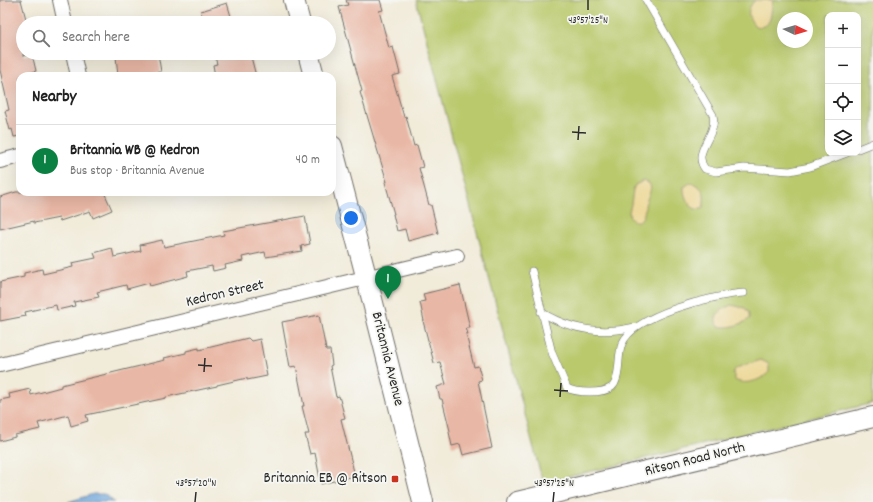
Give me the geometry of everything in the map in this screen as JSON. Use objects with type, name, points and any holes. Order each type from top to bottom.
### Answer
[{"type":"street","points":[[60,0],[64,16]]},
{"type":"street","points":[[294,0],[298,16]]},
{"type":"street","points":[[75,60],[77,72]]},
{"type":"street","points":[[310,60],[313,72]]},
{"type":"street","points":[[0,161],[16,157]]},
{"type":"street","name":"Britannia Avenue","points":[[336,161],[423,502]]},
{"type":"street","name":"Kedron Street","points":[[0,365],[457,256]]},
{"type":"street","name":"Ritson Road North","points":[[517,502],[873,417]]},
{"type":"lane","points":[[646,0],[713,115],[714,128],[701,153],[701,163],[705,169],[711,172],[744,168],[790,171],[810,167],[840,156]]},
{"type":"lane","points":[[861,148],[873,143]]},
{"type":"lane","points":[[532,271],[552,353],[563,380],[569,389],[578,391],[608,390],[614,386],[622,345],[628,334],[636,327],[648,320],[688,304],[720,296],[744,293]]},
{"type":"lane","points":[[541,312],[555,320],[586,330],[606,331],[636,327]]},
{"type":"green space","points":[[416,0],[873,0],[873,403],[543,483]]},
{"type":"sand","points":[[755,0],[773,1],[770,20],[765,26],[755,26],[750,19],[749,10]]},
{"type":"sand","points":[[643,181],[649,184],[650,192],[645,204],[642,218],[639,221],[634,221],[630,218],[629,212],[633,190],[635,185]]},
{"type":"sand","points":[[690,183],[695,184],[703,191],[703,208],[695,209],[686,199],[684,187]]},
{"type":"sand","points":[[731,305],[745,308],[749,313],[749,319],[734,326],[718,326],[716,319],[718,313]]},
{"type":"sand","points":[[761,360],[769,364],[769,372],[766,375],[758,380],[748,382],[739,382],[735,380],[733,373],[736,368]]},
{"type":"water","points":[[93,494],[104,494],[114,502],[68,502]]},
{"type":"building","points":[[0,0],[21,0],[25,16],[16,16],[16,60],[33,60],[36,71],[16,72],[16,137],[14,137],[12,129],[10,130],[5,111],[9,110],[0,70]]},
{"type":"building","points":[[346,0],[380,0],[383,10],[379,11],[389,48],[393,47],[400,74],[392,76],[404,117],[406,116],[414,146],[417,145],[423,167],[419,168],[438,233],[408,241],[405,229],[397,231],[385,182],[387,182],[360,92],[362,91],[339,7],[348,5]]},
{"type":"building","points":[[227,3],[231,16],[202,16],[201,11]]},
{"type":"building","points":[[116,60],[159,60],[161,72],[118,72]]},
{"type":"building","points":[[216,60],[252,60],[255,72],[214,72],[213,65],[217,64]]},
{"type":"building","points":[[16,192],[16,196],[106,196],[112,210],[93,218],[90,211],[60,221],[59,218],[34,223],[34,221],[0,229],[0,197]]},
{"type":"building","points":[[305,216],[310,244],[301,246],[302,251],[266,257],[265,252],[242,257],[243,261],[225,265],[226,268],[213,271],[212,266],[187,271],[188,276],[150,286],[149,283],[127,289],[126,285],[97,292],[99,297],[74,302],[75,306],[57,310],[56,305],[25,312],[26,316],[0,321],[0,282],[24,277],[24,273],[42,269],[43,274],[73,267],[72,263],[96,258],[94,253],[112,248],[114,257],[141,251],[140,245],[162,240],[164,247],[224,235],[223,231]]},
{"type":"building","points":[[460,285],[470,328],[466,328],[468,334],[466,334],[474,367],[478,366],[482,380],[478,381],[492,448],[463,455],[460,444],[452,446],[442,399],[440,399],[437,387],[446,384],[440,362],[434,363],[423,321],[420,302],[425,301],[423,294]]},
{"type":"building","points":[[319,315],[326,350],[330,350],[332,365],[330,366],[336,397],[339,396],[345,418],[341,419],[355,476],[321,484],[315,453],[310,454],[305,434],[309,434],[302,406],[304,406],[296,366],[290,367],[282,322]]},
{"type":"building","points":[[248,338],[251,341],[260,339],[267,376],[247,380],[247,378],[166,398],[86,415],[88,421],[71,426],[68,415],[38,423],[40,429],[15,435],[15,437],[0,441],[0,400],[10,398],[9,394],[30,389],[31,395],[61,387],[61,385],[165,360],[164,358],[186,353],[186,351],[199,348],[199,350]]},
{"type":"place","name":"Britannia WB @ Kedron","points":[[388,299]]},
{"type":"place","name":"Britannia EB @ Ritson","points":[[395,479]]}]
